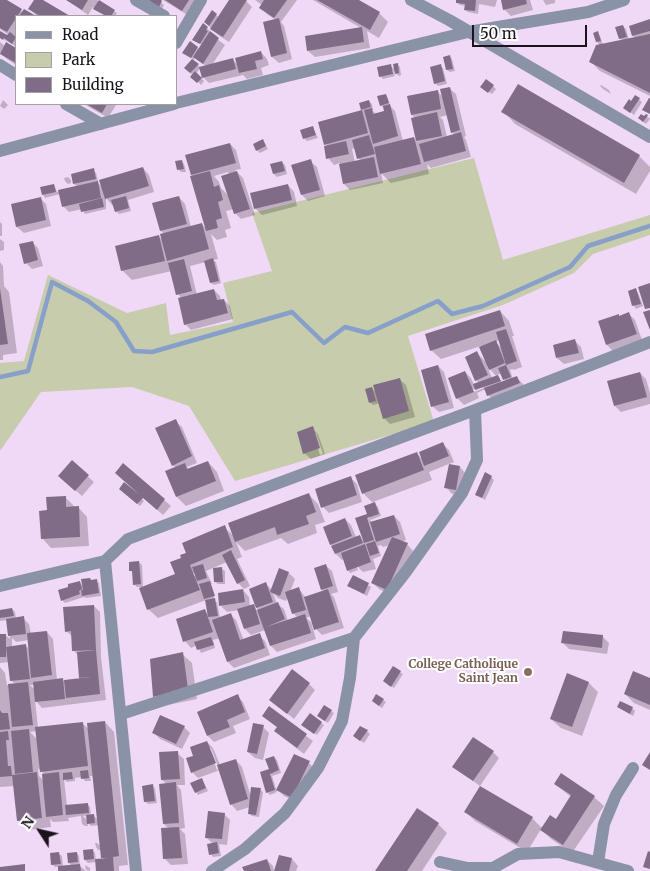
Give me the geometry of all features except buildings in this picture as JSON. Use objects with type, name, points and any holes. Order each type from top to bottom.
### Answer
[{"type":"street","points":[[136,0],[162,15]]},
{"type":"street","points":[[180,26],[201,0]]},
{"type":"street","points":[[411,0],[426,4],[468,32],[650,137]]},
{"type":"street","points":[[178,102],[468,32],[624,0]]},
{"type":"street","points":[[0,65],[15,74]]},
{"type":"street","points":[[68,105],[101,124]]},
{"type":"street","points":[[0,151],[101,124],[141,108],[161,105]]},
{"type":"street","points":[[0,586],[105,561],[128,539],[475,410],[650,342]]},
{"type":"street","points":[[212,871],[245,849],[286,813],[318,768],[342,721],[350,678],[354,638],[405,573],[462,493],[477,460],[475,410]]},
{"type":"street","points":[[105,561],[136,871]]},
{"type":"street","points":[[121,714],[354,638]]},
{"type":"street","points":[[598,862],[604,824],[616,795],[633,768]]},
{"type":"street","points":[[440,862],[468,868],[493,868],[518,854],[559,852],[628,871]]},
{"type":"green space","points":[[474,158],[503,260],[650,215],[650,235],[593,254],[574,273],[503,305],[408,336],[434,422],[235,481],[189,406],[132,387],[41,392],[0,451],[0,363],[24,361],[48,275],[127,313],[166,303],[170,335],[233,322],[223,283],[272,271],[252,213]]},
{"type":"waterway","points":[[0,377],[28,371],[52,282],[88,301],[116,322],[134,351],[152,352],[292,312],[324,343],[345,327],[368,333],[438,301],[452,314],[483,306],[570,267],[588,246],[650,226]]},
{"type":"place","name":"College Catholique Saint Jean","points":[[528,672]]}]
